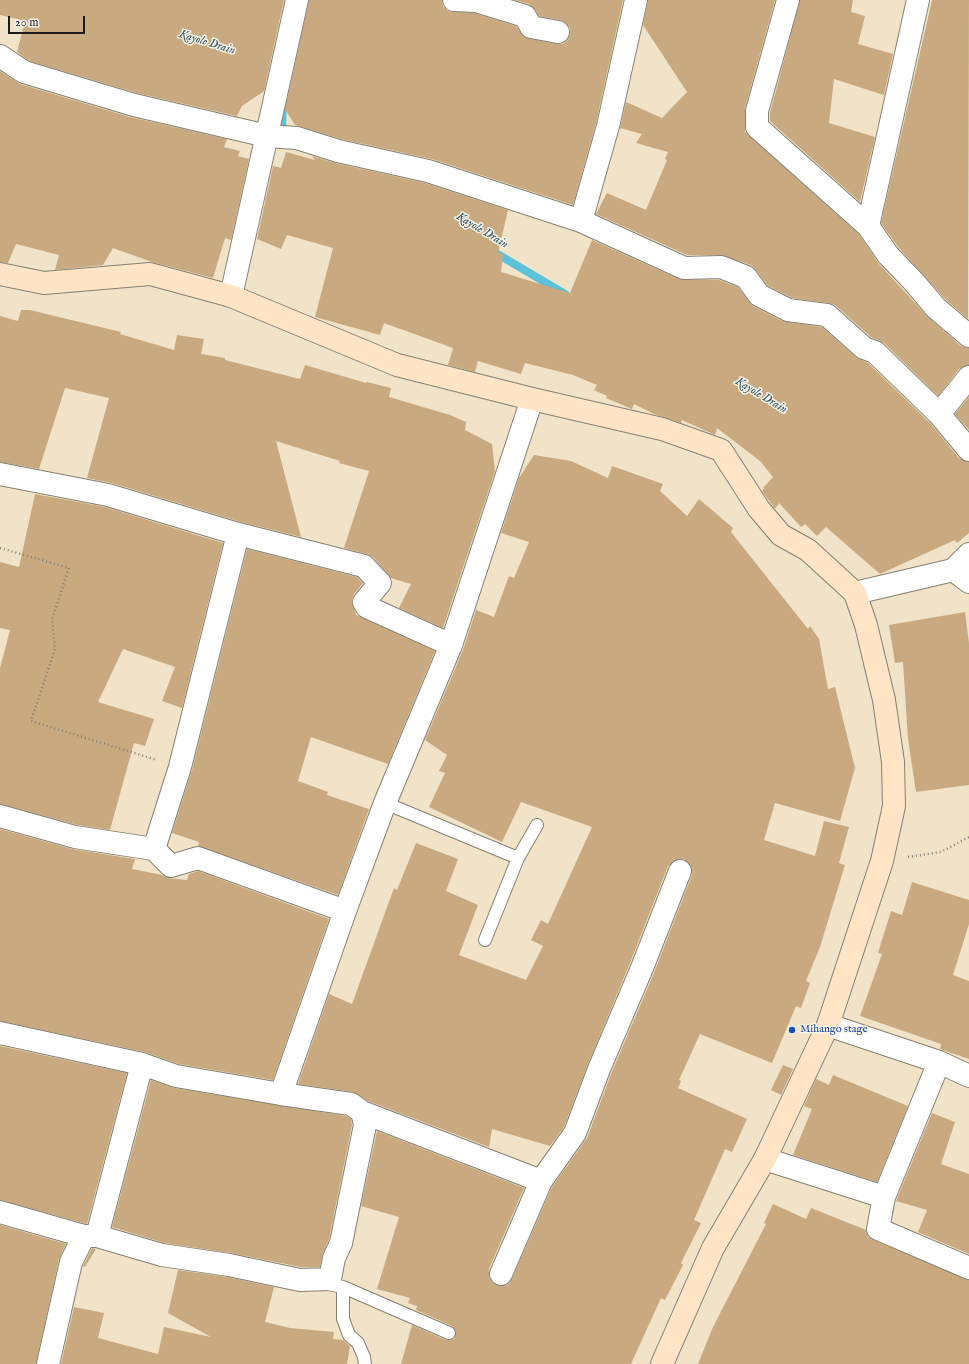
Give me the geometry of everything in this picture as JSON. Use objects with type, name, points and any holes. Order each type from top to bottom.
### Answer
[{"type":"street","points":[[231,296],[297,0]]},
{"type":"street","points":[[454,0],[476,1],[494,5],[525,16],[531,26],[558,32]]},
{"type":"street","points":[[581,221],[608,126],[636,0]]},
{"type":"street","points":[[788,0],[757,111],[757,127],[868,226],[888,255],[936,308],[968,333]]},
{"type":"street","points":[[868,226],[918,0]]},
{"type":"street","points":[[0,56],[24,72],[134,105],[266,136],[297,138],[338,151],[428,171],[581,221],[684,268],[721,267],[746,277],[759,295],[788,310],[827,315],[864,348],[875,352],[939,414],[969,450]]},
{"type":"street","points":[[0,274],[44,283],[150,274],[231,296],[398,365],[532,400],[662,429],[721,450],[759,509],[781,535],[808,550],[855,593],[866,625],[884,700],[893,762],[894,806],[882,861],[828,1025],[765,1159],[713,1248],[662,1364]]},
{"type":"street","points":[[939,414],[969,377]]},
{"type":"street","points":[[281,1094],[345,911],[385,803],[451,645],[532,400]]},
{"type":"street","points":[[0,474],[108,495],[238,534],[364,566],[380,583],[364,602],[367,607],[451,645]]},
{"type":"street","points":[[154,849],[180,767],[238,534]]},
{"type":"street","points":[[855,593],[961,576],[969,554]]},
{"type":"street","points":[[0,816],[75,837],[154,849],[171,866],[198,858],[345,911]]},
{"type":"street","points":[[501,1274],[541,1181],[575,1133],[599,1068],[642,968],[680,871]]},
{"type":"street","points":[[828,1025],[939,1062],[969,1076]]},
{"type":"street","points":[[0,1033],[142,1064],[176,1076],[351,1104],[362,1112],[541,1181]]},
{"type":"street","points":[[939,1062],[884,1197],[878,1229],[969,1268]]},
{"type":"street","points":[[48,1364],[71,1262],[90,1236],[142,1064]]},
{"type":"street","points":[[0,1212],[162,1255],[311,1280],[330,1279],[334,1258],[341,1243],[365,1125],[362,1112]]},
{"type":"street","points":[[765,1159],[884,1197]]},
{"type":"lane","points":[[385,803],[518,858]]},
{"type":"lane","points":[[485,940],[518,858],[537,825]]},
{"type":"lane","points":[[311,1280],[343,1287],[448,1332]]},
{"type":"lane","points":[[343,1287],[343,1319],[349,1335],[358,1344],[364,1357],[365,1364]]},
{"type":"path","points":[[0,548],[70,568],[52,618],[55,649],[32,721],[180,767]]},
{"type":"path","points":[[882,861],[941,852],[969,837]]},
{"type":"building","points":[[0,0],[284,0],[264,91],[242,106],[237,116],[137,93],[29,61],[17,52],[25,21],[0,15]]},
{"type":"building","points":[[309,0],[442,0],[443,6],[448,11],[474,13],[516,26],[524,37],[556,44],[563,44],[568,40],[570,34],[570,28],[566,23],[560,20],[539,16],[536,10],[529,4],[515,0],[623,0],[596,123],[573,205],[432,159],[341,139],[295,125],[285,109]]},
{"type":"building","points":[[648,0],[775,0],[745,108],[745,132],[859,234],[879,264],[928,317],[961,346],[969,348],[969,365],[959,369],[938,396],[884,343],[871,337],[835,305],[792,298],[767,285],[751,265],[721,255],[687,255],[596,214],[607,193],[646,210],[667,160],[665,159],[668,152],[636,143],[642,134],[620,128],[626,102],[662,118],[687,92],[643,25]]},
{"type":"building","points":[[800,0],[853,0],[851,12],[865,16],[858,44],[893,54],[884,95],[834,79],[829,123],[875,137],[860,202],[770,121],[770,113]]},
{"type":"building","points":[[932,0],[969,0],[968,319],[945,299],[898,247],[881,223]]},
{"type":"building","points":[[0,71],[20,84],[130,117],[227,139],[224,147],[240,151],[238,156],[249,159],[231,240],[225,238],[213,278],[152,262],[113,248],[103,265],[55,270],[59,255],[16,244],[8,263],[0,262]]},
{"type":"building","points":[[286,152],[315,160],[312,156],[335,163],[425,183],[508,210],[498,253],[503,254],[501,272],[570,293],[592,240],[679,279],[719,280],[738,287],[753,306],[782,321],[822,327],[856,357],[868,363],[930,423],[959,458],[969,462],[969,533],[957,543],[955,540],[880,574],[826,527],[817,536],[805,524],[801,527],[779,503],[775,509],[762,491],[773,477],[760,461],[717,428],[715,435],[682,420],[681,423],[654,414],[634,404],[632,409],[606,398],[607,396],[594,390],[597,385],[573,375],[525,363],[521,374],[478,361],[475,372],[448,365],[453,348],[384,323],[380,335],[315,317],[333,248],[287,235],[281,249],[257,239],[273,166],[281,168]]},
{"type":"building","points":[[21,310],[30,310],[121,332],[120,334],[174,350],[177,335],[204,339],[201,354],[225,358],[225,360],[300,379],[305,365],[366,383],[391,388],[389,397],[450,415],[466,422],[465,430],[492,444],[495,471],[443,628],[399,608],[411,584],[391,578],[373,557],[344,548],[369,471],[339,463],[340,461],[276,441],[301,537],[241,522],[112,483],[87,478],[109,398],[65,388],[39,469],[0,462],[0,316],[18,321]]},
{"type":"building","points":[[969,397],[969,430],[955,414]]},
{"type":"building","points":[[534,455],[571,461],[608,478],[612,466],[663,484],[660,491],[687,516],[699,499],[733,528],[731,532],[808,629],[810,626],[819,639],[828,689],[835,687],[855,768],[840,821],[775,803],[764,840],[815,856],[824,821],[849,827],[839,863],[845,865],[820,947],[806,981],[810,983],[801,1008],[796,1006],[772,1063],[700,1034],[679,1080],[681,1081],[678,1088],[747,1119],[732,1152],[725,1149],[694,1220],[701,1223],[681,1263],[683,1265],[665,1300],[661,1298],[631,1364],[401,1364],[412,1325],[446,1340],[454,1339],[456,1332],[452,1326],[416,1310],[417,1306],[408,1303],[410,1298],[377,1289],[399,1217],[361,1206],[377,1131],[524,1188],[489,1269],[491,1282],[496,1285],[503,1286],[509,1284],[552,1187],[587,1138],[611,1074],[654,973],[692,875],[690,864],[684,859],[673,861],[668,866],[564,1127],[550,1146],[492,1129],[489,1147],[368,1101],[353,1092],[298,1084],[329,994],[352,1004],[394,888],[397,890],[416,843],[458,859],[446,891],[478,905],[459,955],[526,980],[543,946],[531,940],[541,920],[548,924],[592,827],[521,802],[502,842],[429,807],[445,773],[439,771],[447,755],[425,740],[463,650],[476,610],[494,617],[509,576],[514,578],[529,542],[501,533],[519,478]]},
{"type":"building","points":[[35,494],[105,507],[223,543],[182,708],[162,701],[175,667],[123,649],[98,702],[154,719],[145,746],[134,743],[110,830],[78,825],[0,804],[0,668],[10,630],[0,628],[0,562],[19,567]]},
{"type":"building","points":[[247,549],[357,577],[363,583],[354,594],[352,601],[356,615],[435,651],[388,764],[311,737],[298,781],[328,792],[327,795],[369,809],[338,895],[198,846],[199,842],[172,833],[192,770]]},
{"type":"building","points":[[965,612],[969,643],[969,785],[916,792],[908,739],[903,662],[895,663],[889,625]]},
{"type":"building","points":[[0,829],[72,849],[135,859],[132,869],[162,875],[168,878],[187,880],[189,874],[198,871],[329,919],[273,1080],[179,1064],[145,1052],[0,1021]]},
{"type":"building","points":[[912,882],[969,900],[969,924],[953,975],[969,981],[969,1059],[940,1049],[941,1044],[860,1016],[882,954],[878,953],[891,911],[902,915]]},
{"type":"building","points":[[0,1046],[127,1073],[87,1224],[0,1200]]},
{"type":"building","points":[[783,1065],[793,1069],[781,1095],[771,1090]]},
{"type":"building","points":[[833,1075],[908,1106],[877,1182],[793,1155],[812,1109],[804,1106],[816,1079],[829,1085]]},
{"type":"building","points":[[151,1080],[174,1088],[346,1116],[351,1119],[352,1125],[329,1239],[323,1253],[320,1267],[301,1267],[231,1253],[165,1243],[112,1227]]},
{"type":"building","points":[[932,1113],[955,1122],[941,1164],[969,1174],[969,1254],[918,1232],[927,1210],[896,1201]]},
{"type":"building","points":[[773,1204],[806,1219],[811,1208],[866,1230],[868,1237],[873,1240],[969,1280],[969,1364],[698,1364],[713,1327],[766,1224],[764,1223]]},
{"type":"building","points":[[0,1225],[66,1244],[59,1259],[36,1364],[0,1364]]},
{"type":"building","points":[[92,1248],[96,1249],[85,1267],[83,1266]]},
{"type":"building","points":[[178,1270],[227,1277],[274,1287],[265,1322],[290,1328],[334,1332],[333,1339],[343,1340],[350,1346],[347,1364],[61,1364],[74,1307],[104,1313],[98,1338],[158,1354],[164,1327],[211,1337],[168,1313]]},
{"type":"waterway","name":"Kayole Drain","points":[[283,103],[282,127],[290,131]]},
{"type":"waterway","name":"Kayole Drain","points":[[494,252],[565,294]]},
{"type":"place","name":"Mihango stage","points":[[792,1030]]}]
